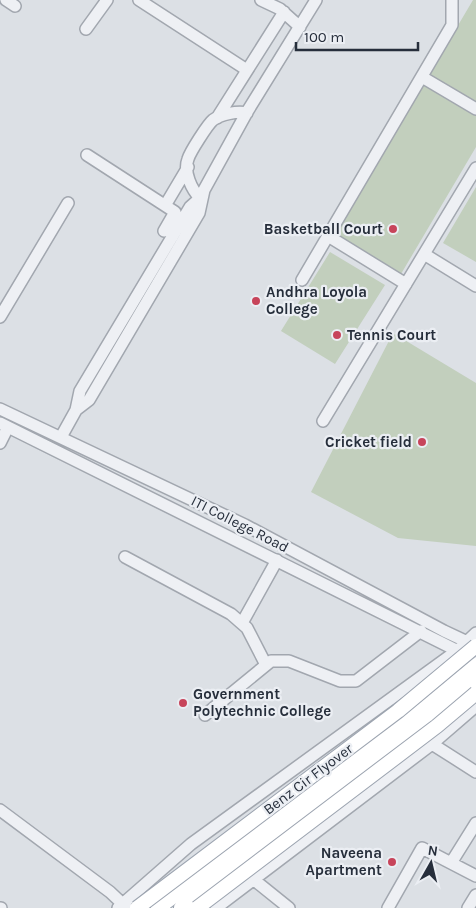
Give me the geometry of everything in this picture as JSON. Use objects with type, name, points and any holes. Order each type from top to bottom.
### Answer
[{"type":"main road","name":"Benz Cir Flyover","points":[[137,908],[398,711],[469,646]]},
{"type":"main road","points":[[158,908],[346,767],[476,665]]},
{"type":"main road","points":[[181,908],[476,680]]},
{"type":"main road","points":[[197,908],[437,726],[476,693]]},
{"type":"street","points":[[86,29],[107,0]]},
{"type":"street","points":[[140,0],[247,70]]},
{"type":"street","points":[[261,0],[284,12],[300,27]]},
{"type":"street","points":[[62,437],[76,410],[89,400],[172,248],[199,214],[200,198],[247,113],[316,0]]},
{"type":"street","points":[[302,280],[452,25],[452,0]]},
{"type":"street","points":[[217,118],[284,12]]},
{"type":"street","points":[[422,77],[476,109]]},
{"type":"street","points":[[200,198],[194,192],[188,176],[187,160],[212,120],[227,114],[247,113]]},
{"type":"street","points":[[87,155],[166,204],[175,212],[164,231]]},
{"type":"street","points":[[166,204],[188,167]]},
{"type":"street","points":[[323,421],[476,168]]},
{"type":"street","points":[[0,317],[68,203]]},
{"type":"street","points":[[328,236],[406,284]]},
{"type":"street","points":[[424,254],[476,286]]},
{"type":"street","name":"ITI College Road","points":[[0,409],[245,525],[469,646],[476,660]]},
{"type":"street","points":[[0,443],[4,425]]},
{"type":"street","name":"ITI College Road","points":[[4,425],[421,631],[469,646]]},
{"type":"street","points":[[124,557],[231,614],[242,623],[256,644],[265,663]]},
{"type":"street","points":[[242,623],[278,560]]},
{"type":"street","points":[[205,715],[265,663],[278,660],[289,661],[340,681],[356,681],[421,631]]},
{"type":"street","points":[[0,810],[110,892],[123,907],[191,844],[469,646],[476,633]]},
{"type":"street","points":[[216,908],[432,744],[476,706]]},
{"type":"street","points":[[432,744],[476,772]]},
{"type":"street","points":[[451,862],[476,823]]},
{"type":"street","points":[[388,908],[422,848],[476,876]]},
{"type":"street","points":[[236,866],[289,908]]},
{"type":"street","points":[[468,908],[476,895]]},
{"type":"green space","points":[[473,0],[476,0],[476,147],[401,274],[334,235]]},
{"type":"green space","points":[[476,187],[476,262],[443,243]]},
{"type":"green space","points":[[330,252],[385,285],[335,364],[281,331]]},
{"type":"green space","points":[[393,333],[476,383],[476,546],[398,538],[311,492]]},
{"type":"place","name":"Basketball Court","points":[[393,229]]},
{"type":"place","name":"Andhra Loyola College","points":[[256,301]]},
{"type":"place","name":"Tennis Court","points":[[337,335]]},
{"type":"place","name":"Cricket field","points":[[422,442]]},
{"type":"place","name":"Government Polytechnic College","points":[[183,703]]},
{"type":"place","name":"Naveena Apartment","points":[[392,862]]}]
